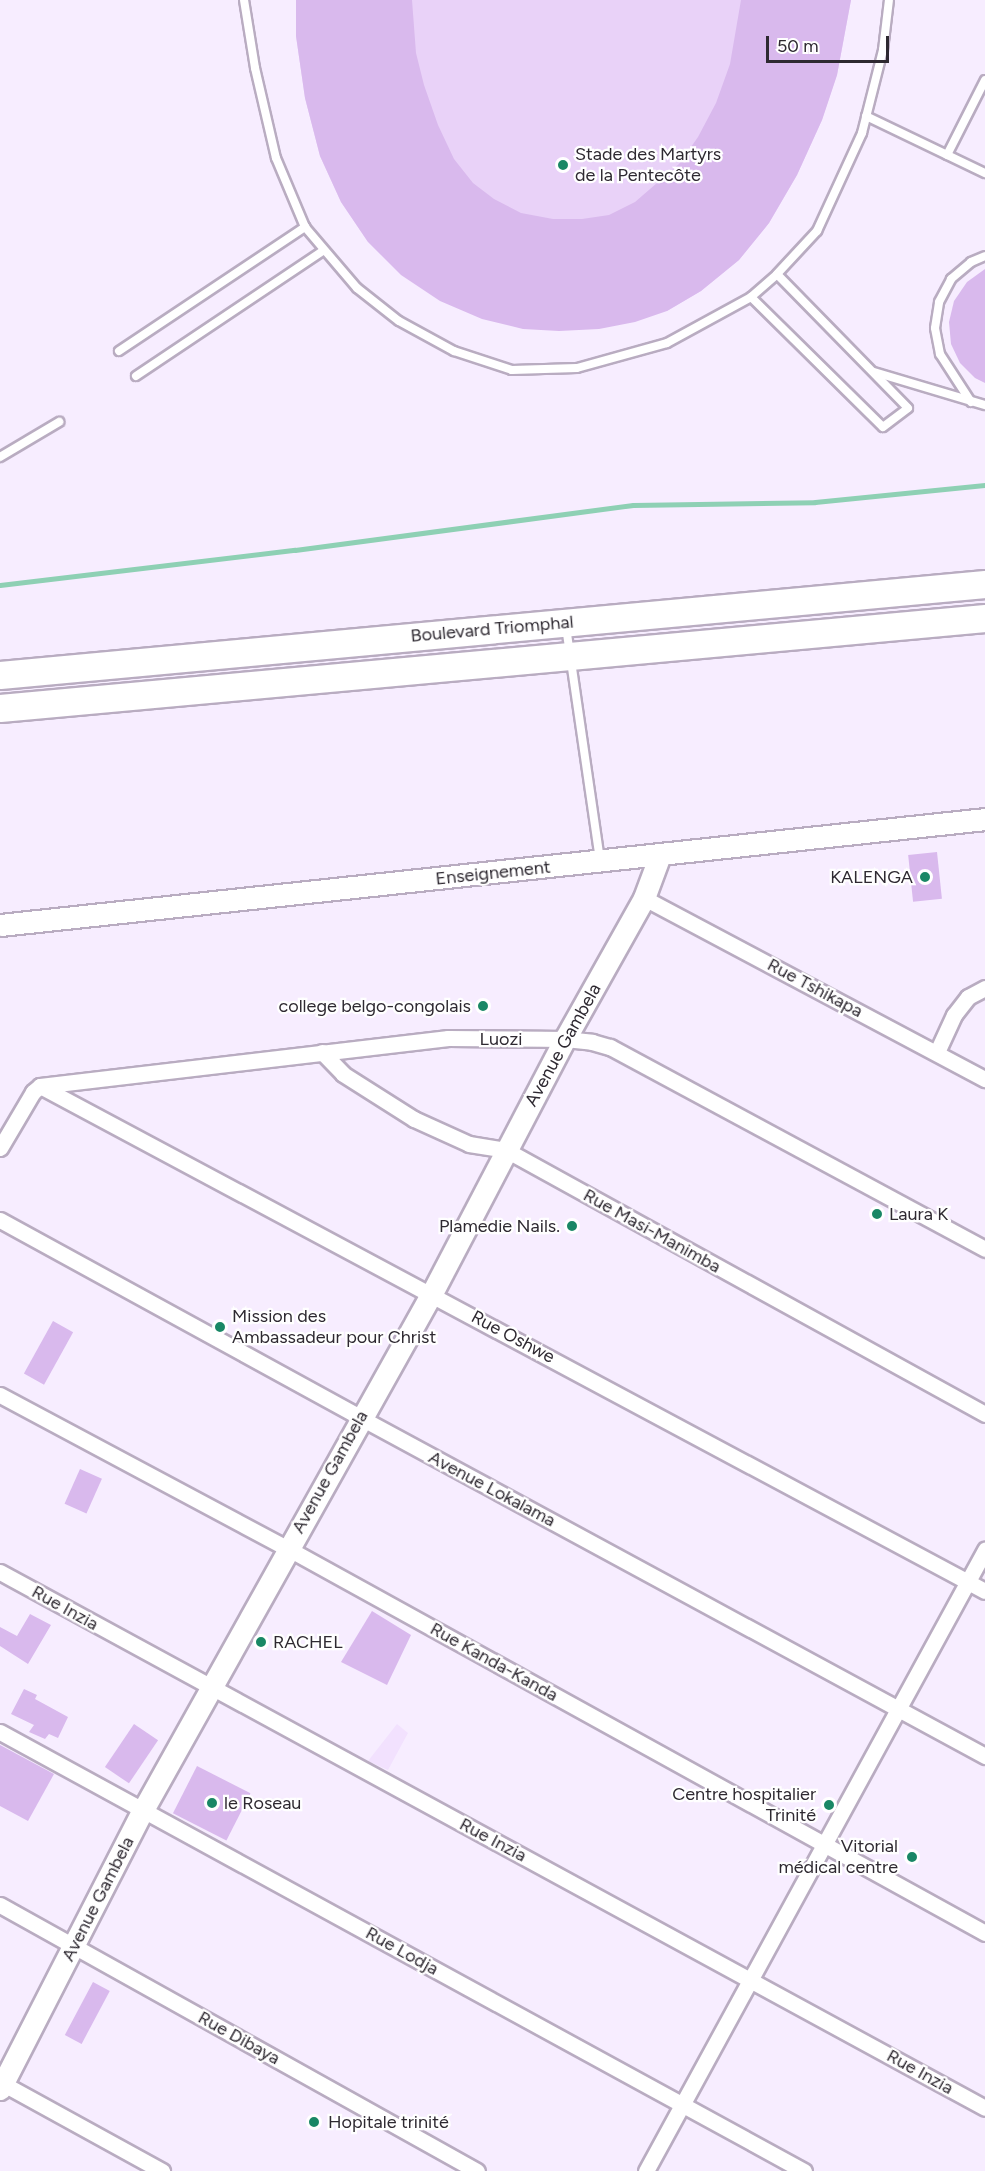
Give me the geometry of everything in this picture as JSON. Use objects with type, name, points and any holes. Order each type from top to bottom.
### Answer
[{"type":"highway","name":"Boulevard Triomphal","points":[[0,675],[985,584]]},
{"type":"highway","name":"Boulevard Triomphal","points":[[0,708],[985,618]]},
{"type":"street","name":"Enseignement","points":[[0,925],[985,819]]},
{"type":"street","name":"Avenue Gambela","points":[[1,2085],[144,1810],[287,1548],[432,1293],[565,1039],[644,898],[660,855]]},
{"type":"street","name":"Rue Tshikapa","points":[[644,898],[985,1079]]},
{"type":"street","points":[[937,1052],[954,1015],[968,997],[985,988]]},
{"type":"street","name":"Luozi","points":[[40,1086],[448,1038],[565,1039],[610,1047],[985,1249]]},
{"type":"street","name":"Rue Masi-Manimba","points":[[322,1052],[352,1081],[414,1119],[469,1144],[506,1150],[985,1414]]},
{"type":"street","points":[[0,1148],[33,1092],[40,1086]]},
{"type":"street","name":"Rue Oshwe","points":[[40,1086],[432,1293],[985,1592]]},
{"type":"street","name":"Avenue Lokalama","points":[[0,1220],[360,1418],[985,1756]]},
{"type":"street","name":"Rue Kanda-Kanda","points":[[0,1395],[287,1548],[985,1933]]},
{"type":"street","points":[[646,2171],[823,1843],[900,1710],[985,1550]]},
{"type":"street","name":"Rue Inzia","points":[[0,1572],[985,2108]]},
{"type":"street","name":"Rue Lodja","points":[[0,1732],[804,2171]]},
{"type":"street","name":"Rue Dibaya","points":[[0,1905],[477,2171]]},
{"type":"street","points":[[1,2085],[162,2171]]},
{"type":"lane","points":[[244,0],[255,68],[276,158],[306,227],[357,288],[399,321],[454,351],[512,370],[577,368],[667,343],[751,297],[777,274],[817,231],[862,133],[883,50],[889,0]]},
{"type":"lane","points":[[947,155],[985,80]]},
{"type":"lane","points":[[866,116],[985,173]]},
{"type":"lane","points":[[119,351],[306,227]]},
{"type":"lane","points":[[136,376],[324,250]]},
{"type":"lane","points":[[971,402],[940,354],[935,328],[939,302],[951,279],[971,262],[985,256]]},
{"type":"lane","points":[[751,297],[883,427],[908,408],[777,274]]},
{"type":"lane","points":[[873,372],[985,405]]},
{"type":"lane","points":[[0,457],[59,422]]},
{"type":"lane","points":[[566,622],[600,862]]},
{"type":"shaded area","name":"Stade des Martyrs de la Pentecôte","points":[[296,0],[851,0],[837,75],[822,120],[797,175],[769,223],[739,260],[701,291],[667,311],[368,242],[341,202],[320,156],[305,98],[296,36]]},
{"type":"shaded area","points":[[397,1724],[408,1733],[388,1770],[368,1761]]},
{"type":"building","name":"Stade des Martyrs de la Pentecôte","points":[[296,0],[412,0],[416,53],[424,85],[438,125],[454,159],[473,183],[494,199],[521,213],[553,219],[582,219],[609,215],[635,202],[679,164],[698,137],[716,103],[730,64],[741,0],[851,0],[837,75],[822,120],[797,175],[769,223],[739,260],[701,291],[667,311],[635,322],[599,329],[559,331],[523,329],[482,319],[440,301],[401,275],[368,242],[341,202],[320,156],[305,98],[296,36]]},
{"type":"building","points":[[985,269],[985,383],[975,378],[960,363],[951,344],[949,322],[954,301],[967,282]]},
{"type":"building","name":"KALENGA","points":[[937,852],[942,899],[913,902],[908,855]]},
{"type":"building","points":[[53,1321],[73,1332],[44,1385],[24,1373]]},
{"type":"building","points":[[80,1469],[102,1479],[86,1513],[65,1504]]},
{"type":"building","points":[[372,1611],[411,1635],[387,1685],[341,1662]]},
{"type":"building","points":[[30,1614],[51,1625],[28,1664],[0,1646],[0,1627],[17,1636]]},
{"type":"building","points":[[24,1689],[37,1695],[35,1699],[68,1717],[58,1738],[49,1734],[45,1739],[29,1732],[34,1725],[11,1714]]},
{"type":"building","points":[[134,1724],[158,1740],[129,1783],[105,1767]]},
{"type":"building","points":[[0,1745],[54,1774],[28,1821],[0,1806]]},
{"type":"building","name":"le Roseau","points":[[197,1766],[250,1793],[226,1840],[173,1813]]},
{"type":"building","points":[[93,1982],[110,1991],[82,2044],[65,2035]]},
{"type":"waterway","points":[[0,585],[295,550],[633,505],[815,502],[985,485]]},
{"type":"place","name":"Stade des Martyrs de la Pentecôte","points":[[563,165]]},
{"type":"place","name":"KALENGA","points":[[925,877]]},
{"type":"place","name":"college belgo-congolais","points":[[483,1006]]},
{"type":"place","name":"Laura K","points":[[877,1214]]},
{"type":"place","name":"Plamedie Nails.","points":[[572,1226]]},
{"type":"place","name":"Mission des Ambassadeur pour Christ","points":[[220,1327]]},
{"type":"place","name":"RACHEL","points":[[261,1642]]},
{"type":"place","name":"le Roseau","points":[[212,1803]]},
{"type":"place","name":"Centre hospitalier Trinité","points":[[829,1805]]},
{"type":"place","name":"Vitorial médical centre","points":[[912,1857]]},
{"type":"place","name":"Hopitale trinité","points":[[314,2122]]}]
